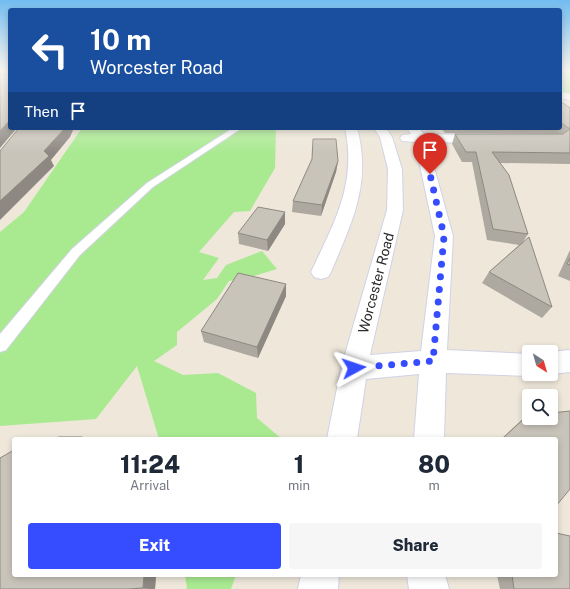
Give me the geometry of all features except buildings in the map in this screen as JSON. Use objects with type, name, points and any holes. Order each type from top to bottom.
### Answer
[{"type":"street","points":[[321,272],[351,203],[357,156],[356,141],[352,130]]},
{"type":"street","points":[[383,133],[416,133],[496,139]]},
{"type":"street","name":"Worcester Road","points":[[342,437],[354,368],[395,210],[395,169],[383,133]]},
{"type":"street","points":[[416,133],[444,236],[433,361],[429,437]]},
{"type":"street","points":[[354,368],[433,361],[522,365]]},
{"type":"street","points":[[558,362],[570,361]]},
{"type":"street","points":[[318,589],[320,577]]},
{"type":"street","points":[[426,577],[429,589]]},
{"type":"lane","points":[[0,345],[76,252],[150,185],[235,130]]},
{"type":"green space","points":[[81,130],[276,130],[275,168],[250,211],[234,212],[199,252],[219,258],[203,280],[217,278],[226,265],[262,251],[277,269],[244,279],[229,281],[217,299],[177,332],[177,345],[154,361],[183,375],[218,373],[256,393],[257,418],[280,437],[158,437],[137,366],[96,419],[0,426],[0,232],[24,212]]},
{"type":"green space","points":[[185,577],[235,577],[231,589],[187,589]]},
{"type":"route","points":[[354,368],[433,361],[444,236],[430,174]]}]
